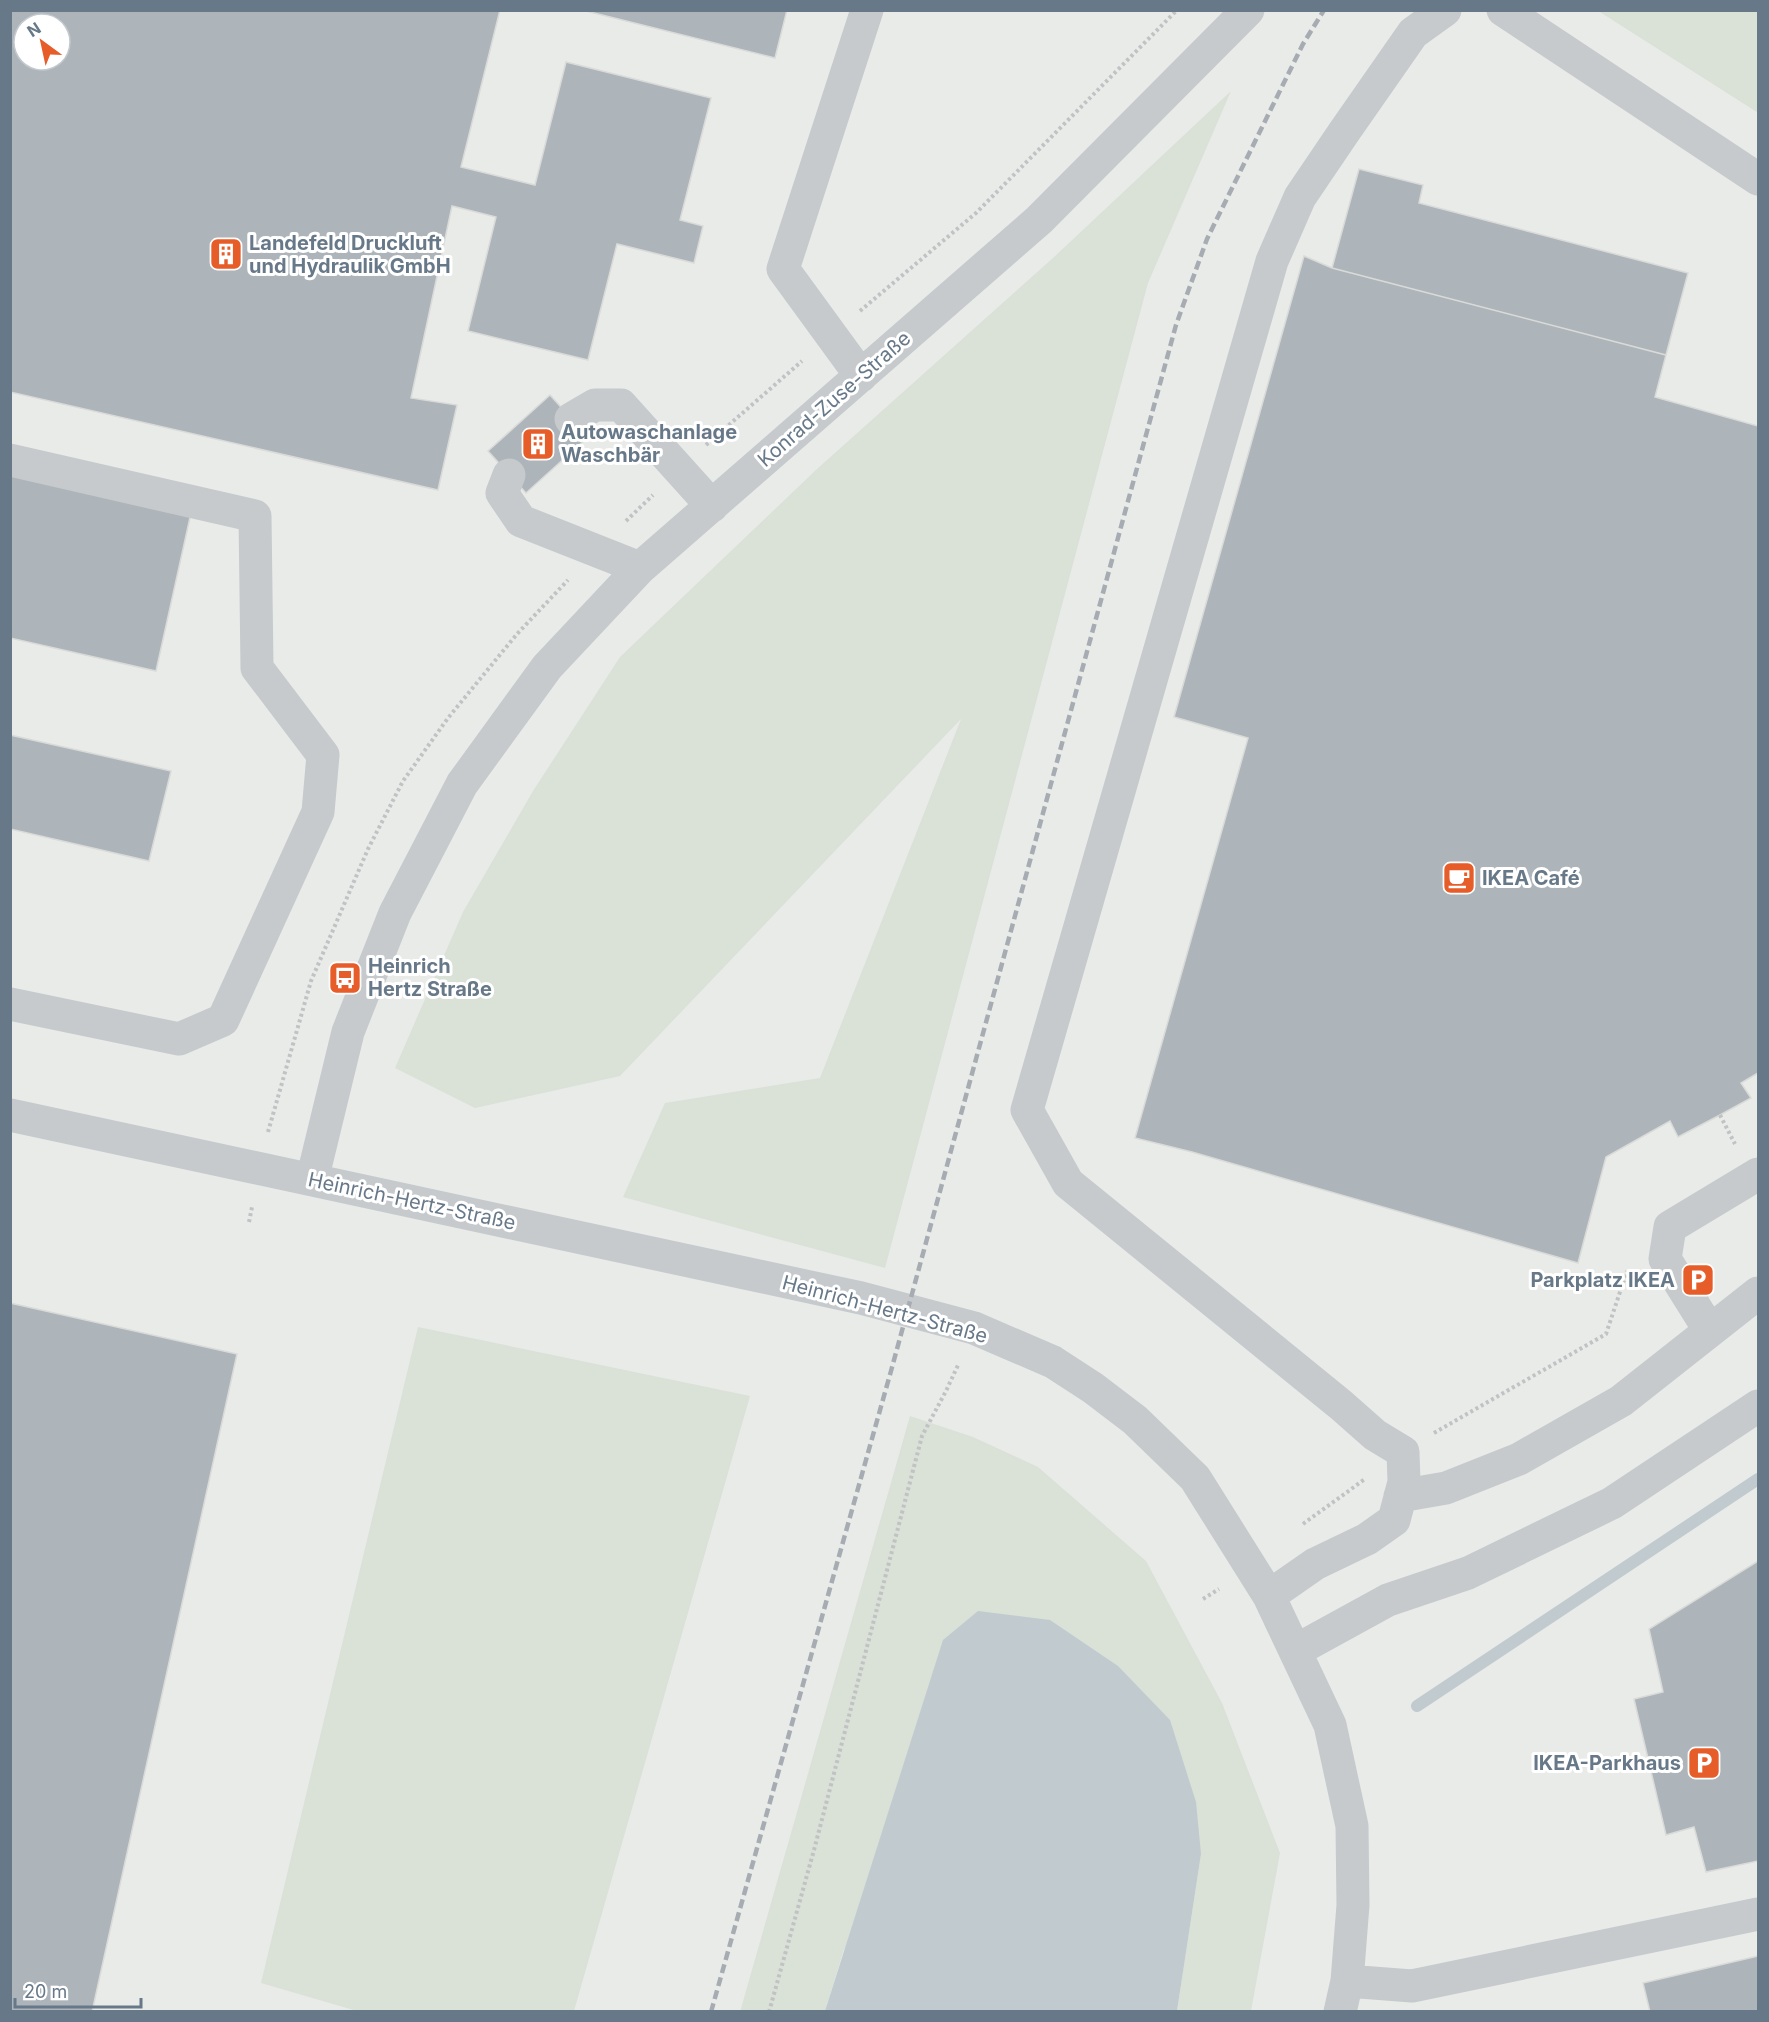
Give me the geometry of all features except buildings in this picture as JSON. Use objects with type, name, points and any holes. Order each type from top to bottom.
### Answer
[{"type":"street","points":[[861,376],[783,269],[867,10]]},
{"type":"street","name":"Konrad-Zuse-Straße","points":[[312,1180],[348,1032],[395,913],[462,784],[547,667],[640,568],[1039,220],[1248,10]]},
{"type":"street","points":[[1269,1596],[1315,1564],[1367,1539],[1394,1520],[1404,1482],[1403,1452],[1375,1435],[1068,1183],[1028,1110],[1272,261],[1300,197],[1344,132],[1413,33],[1445,10]]},
{"type":"street","points":[[1503,10],[1758,178]]},
{"type":"street","points":[[571,419],[594,405],[621,405],[712,506]]},
{"type":"street","points":[[10,460],[255,516],[258,668],[323,755],[318,812],[223,1020],[179,1039],[10,1004]]},
{"type":"street","points":[[509,475],[502,493],[520,521],[640,568]]},
{"type":"street","name":"Heinrich-Hertz-Straße","points":[[10,1115],[861,1298],[974,1328],[1053,1362],[1093,1388],[1135,1420],[1195,1478],[1269,1596],[1330,1725],[1352,1826],[1353,1905],[1343,1996]]},
{"type":"street","points":[[1710,1331],[1665,1259],[1670,1227],[1755,1183]]},
{"type":"street","points":[[1400,1496],[1446,1488],[1519,1460],[1621,1401],[1758,1293]]},
{"type":"street","points":[[1295,1651],[1388,1600],[1468,1574],[1612,1503],[1758,1406]]},
{"type":"street","points":[[1343,1996],[1412,1986],[1758,1914]]},
{"type":"path","points":[[1720,1115],[1736,1146],[1744,1142]]},
{"type":"path","points":[[1296,1530],[1403,1452],[1606,1334],[1628,1268]]},
{"type":"path","points":[[769,2012],[814,1850],[922,1436],[946,1391],[974,1328]]},
{"type":"path","points":[[1203,1599],[1251,1568]]},
{"type":"shaded area","points":[[11,11],[1598,11],[1758,113],[1758,2011],[11,2012]]},
{"type":"shaded area","points":[[1598,11],[1758,11],[1758,113]]},
{"type":"shaded area","points":[[1231,91],[1148,283],[885,1268],[623,1197],[665,1103],[820,1078],[961,719],[620,1076],[475,1108],[395,1068],[463,912],[533,791],[620,657],[817,469],[1053,258]]},
{"type":"shaded area","points":[[418,1327],[750,1396],[574,2011],[357,2011],[261,1983]]},
{"type":"shaded area","points":[[910,1416],[973,1437],[1038,1467],[1146,1561],[1222,1703],[1280,1853],[1251,2011],[1177,2011],[1201,1854],[844,1949],[825,2011],[740,2012]]},
{"type":"shaded area","points":[[978,1611],[1050,1620],[1118,1666],[1170,1720],[1196,1802],[1201,1854],[1177,2011],[825,2011],[943,1640]]},
{"type":"waterway","points":[[1417,1706],[1758,1479]]},
{"type":"railway","points":[[711,2012],[891,1371],[1176,325],[1207,239],[1303,44],[1324,10]]},
{"type":"place","name":"Landefeld Druckluft und Hydraulik GmbH","points":[[226,254]]},
{"type":"place","name":"Autowaschanlage Waschbär","points":[[538,444]]},
{"type":"place","name":"IKEA Café","points":[[1459,878]]},
{"type":"place","name":"Heinrich Hertz Straße","points":[[345,978]]},
{"type":"place","name":"Parkplatz IKEA","points":[[1698,1280]]},
{"type":"place","name":"IKEA-Parkhaus","points":[[1704,1763]]}]
